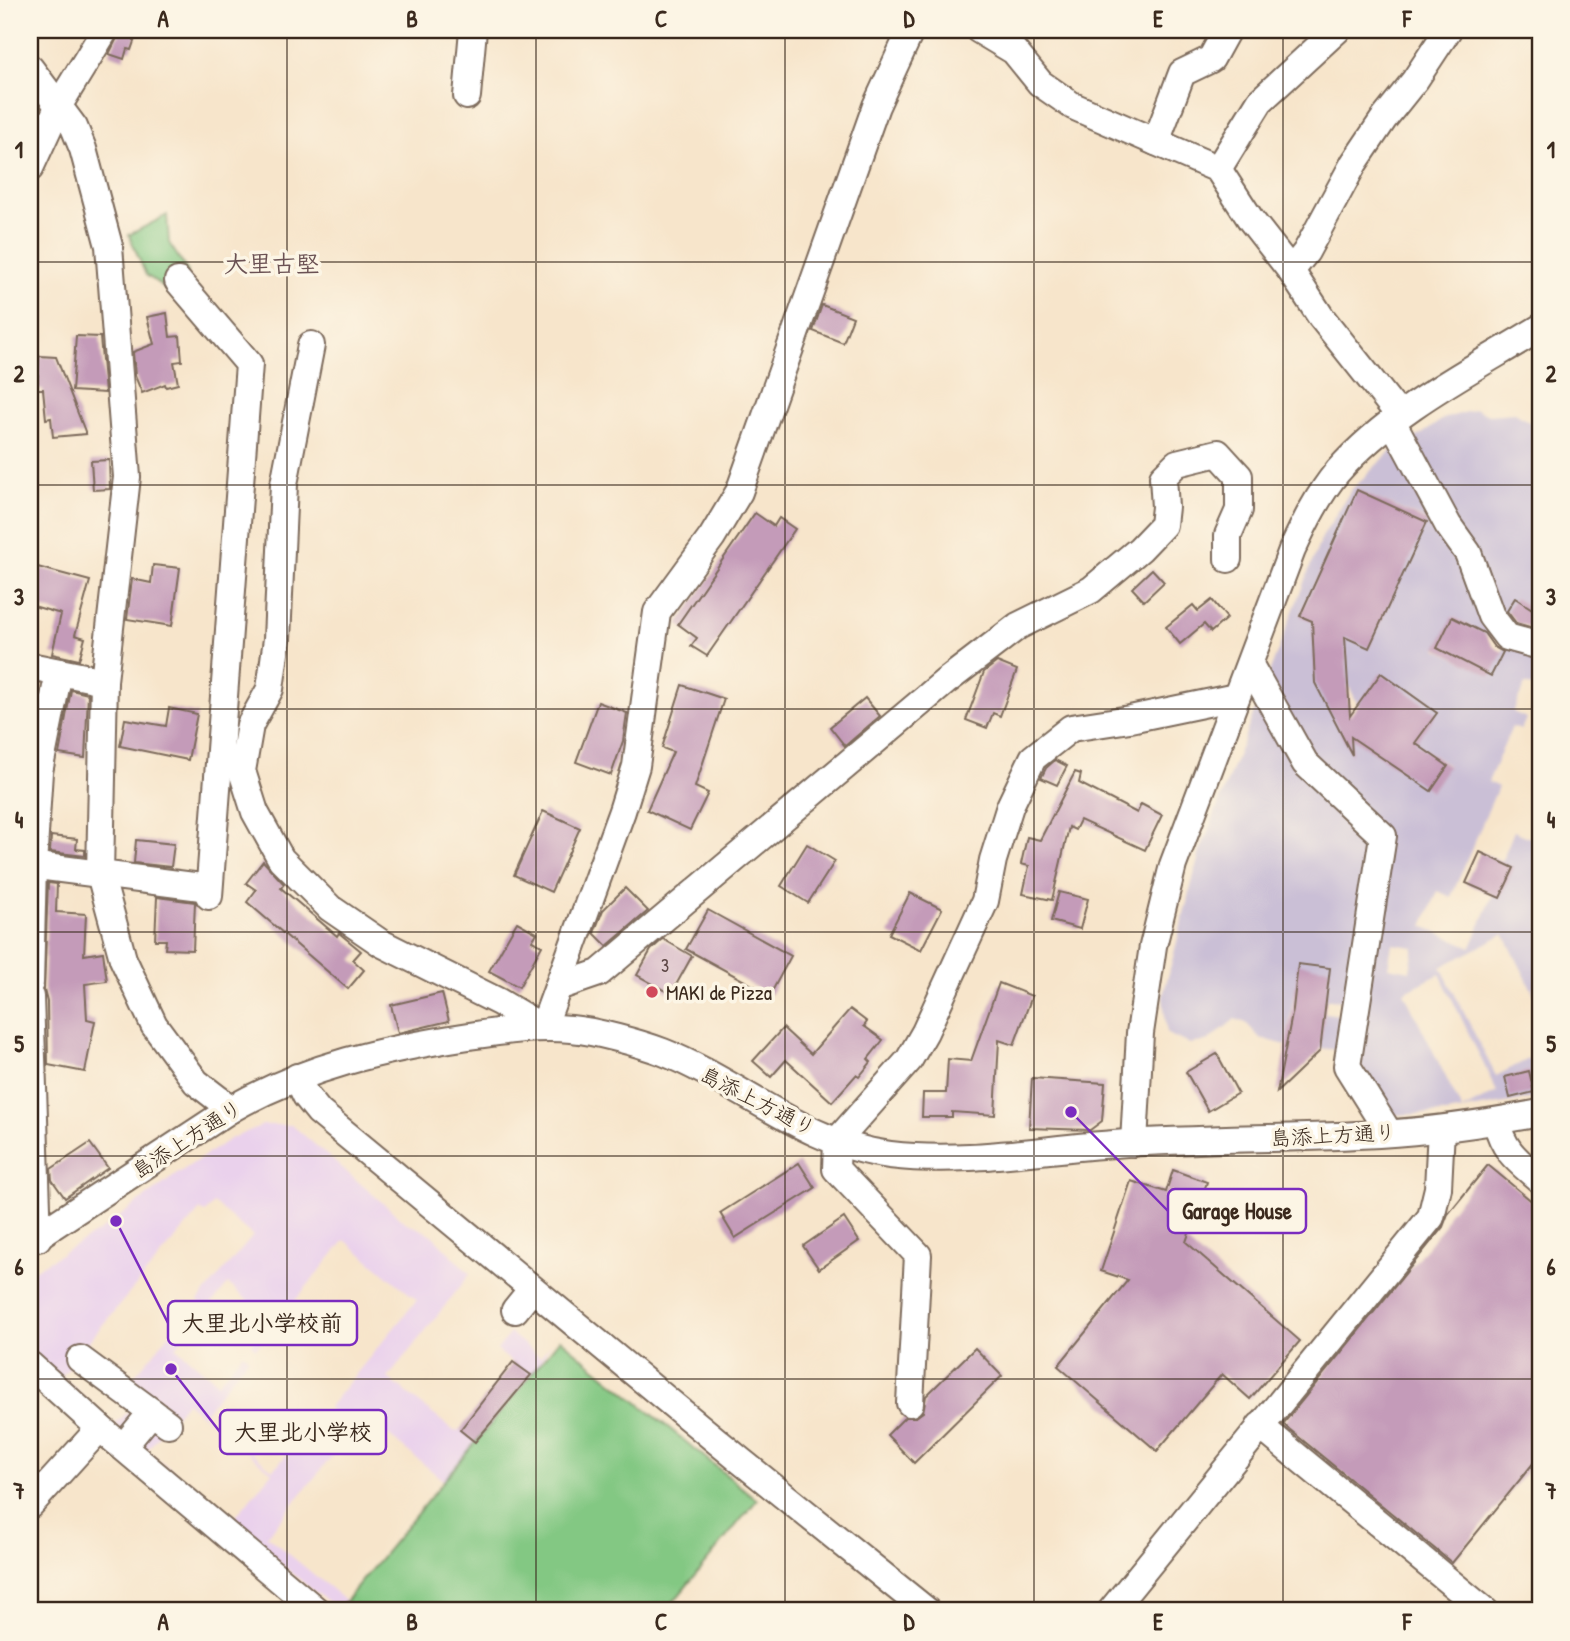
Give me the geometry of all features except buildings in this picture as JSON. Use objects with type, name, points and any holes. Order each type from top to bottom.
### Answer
[{"type":"street","points":[[30,164],[60,105],[105,30]]},
{"type":"street","points":[[467,96],[474,30]]},
{"type":"street","points":[[311,345],[284,484],[278,639],[270,689],[250,726],[242,771],[255,812],[281,859],[330,908],[381,943],[499,1002],[543,1028],[636,766],[657,612],[712,537],[739,492],[876,106],[911,30]]},
{"type":"street","points":[[979,30],[1016,40],[1040,83],[1073,106],[1218,169],[1251,220],[1292,271],[1321,317],[1395,418],[1448,525],[1468,553],[1491,616],[1507,637],[1540,646]]},
{"type":"street","points":[[1156,142],[1182,73],[1212,59],[1227,30]]},
{"type":"street","points":[[1218,169],[1260,101],[1337,30]]},
{"type":"street","points":[[1292,271],[1306,252],[1354,163],[1448,30]]},
{"type":"street","points":[[30,68],[74,127],[83,149],[109,246],[127,477],[104,681],[100,874],[123,959],[154,1025],[196,1082],[231,1109]]},
{"type":"street","points":[[83,149],[93,156],[112,194]]},
{"type":"street","points":[[32,865],[209,892],[249,364],[178,281]]},
{"type":"street","points":[[1134,1143],[1140,1033],[1153,946],[1173,865],[1292,550],[1312,508],[1337,473],[1395,418],[1540,328]]},
{"type":"street","points":[[558,987],[599,972],[945,682],[1018,626],[1091,590],[1140,549],[1163,525],[1163,477],[1177,463],[1218,453],[1239,476],[1238,510],[1228,535],[1228,559]]},
{"type":"street","points":[[1250,665],[1305,764],[1383,836],[1347,1066],[1389,1133]]},
{"type":"street","points":[[30,666],[104,681]]},
{"type":"street","points":[[30,983],[32,865],[39,772],[59,673]]},
{"type":"street","points":[[910,1403],[918,1255],[836,1169],[836,1141],[909,1060],[925,1032],[985,901],[993,860],[1010,806],[1033,758],[1071,729],[1236,697]]},
{"type":"street","points":[[220,745],[245,755]]},
{"type":"street","points":[[30,997],[34,1240]]},
{"type":"street","name":"島添上方通り","points":[[34,1240],[231,1109],[263,1091],[329,1065],[400,1046],[518,1028],[573,1029],[662,1052],[836,1141],[868,1152],[921,1158],[1010,1156],[1134,1143],[1389,1133],[1441,1129],[1540,1113]]},
{"type":"street","points":[[297,1077],[306,1096],[319,1112],[927,1611]]},
{"type":"street","points":[[1496,1121],[1502,1142],[1517,1160],[1540,1180]]},
{"type":"street","points":[[1111,1611],[1431,1217],[1438,1188],[1441,1129]]},
{"type":"street","points":[[515,1310],[533,1289]]},
{"type":"street","points":[[80,1359],[160,1418],[123,1447]]},
{"type":"street","points":[[30,1365],[305,1602]]},
{"type":"street","points":[[1260,1426],[1485,1611]]},
{"type":"street","points":[[30,1505],[100,1428]]},
{"type":"shaded area","points":[[1476,409],[1488,415],[1515,413],[1540,429],[1540,614],[1515,598],[1503,618],[1540,639],[1540,690],[1525,684],[1513,712],[1526,718],[1521,730],[1512,727],[1488,782],[1498,787],[1451,897],[1438,891],[1423,926],[1471,947],[1493,895],[1466,883],[1480,852],[1502,861],[1514,831],[1540,842],[1540,983],[1533,987],[1540,1006],[1504,934],[1441,967],[1496,1076],[1540,1053],[1540,1097],[1447,1113],[1389,1115],[1360,1065],[1360,1052],[1320,1048],[1325,1013],[1340,1015],[1342,1001],[1326,999],[1299,964],[1286,1045],[1260,1038],[1246,1023],[1235,1019],[1208,1041],[1190,1044],[1167,1034],[1163,996],[1200,852],[1321,539],[1351,490],[1392,450],[1443,419]],"holes":[[[1357,490],[1427,521],[1369,648],[1300,615]],[[1453,617],[1506,644],[1491,675],[1437,649]],[[1346,646],[1348,684],[1358,705],[1448,765],[1431,791],[1339,728]],[[1381,673],[1436,714],[1362,700]],[[1392,944],[1414,947],[1410,971],[1388,967]],[[1440,974],[1497,1092],[1462,1110],[1404,992]],[[1529,1071],[1534,1092],[1510,1097],[1505,1077]]]},
{"type":"shaded area","points":[[263,1125],[292,1125],[405,1222],[431,1234],[470,1274],[388,1378],[454,1431],[460,1429],[475,1442],[530,1375],[497,1350],[510,1333],[540,1357],[553,1341],[531,1375],[439,1488],[444,1481],[365,1416],[354,1429],[328,1408],[417,1300],[345,1240],[256,1348],[251,1344],[271,1320],[228,1284],[207,1310],[198,1301],[253,1236],[214,1203],[205,1213],[200,1210],[88,1342],[94,1348],[88,1355],[125,1387],[190,1310],[199,1318],[176,1347],[218,1383],[243,1353],[248,1358],[203,1414],[273,1470],[319,1419],[345,1440],[267,1536],[346,1601],[339,1609],[310,1588],[59,1377],[30,1349],[30,1272],[100,1231],[230,1139]],"holes":[[[78,1359],[137,1403],[115,1424],[61,1376]],[[186,1402],[272,1472],[234,1519],[147,1450]]]},
{"type":"green space","points":[[167,215],[169,243],[188,272],[168,290],[146,275],[129,235]]},
{"type":"green space","points":[[560,1339],[757,1500],[666,1611],[341,1611],[339,1609]]},
{"type":"place","name":"MAKI de Pizza","points":[[652,992]]},
{"type":"place","name":"Garage House","points":[[1071,1112]]},
{"type":"place","name":"大里北小学校前","points":[[116,1221]]},
{"type":"place","name":"大里北小学校","points":[[171,1369]]},
{"type":"district","name":"大里古堅","points":[[272,263]]}]
